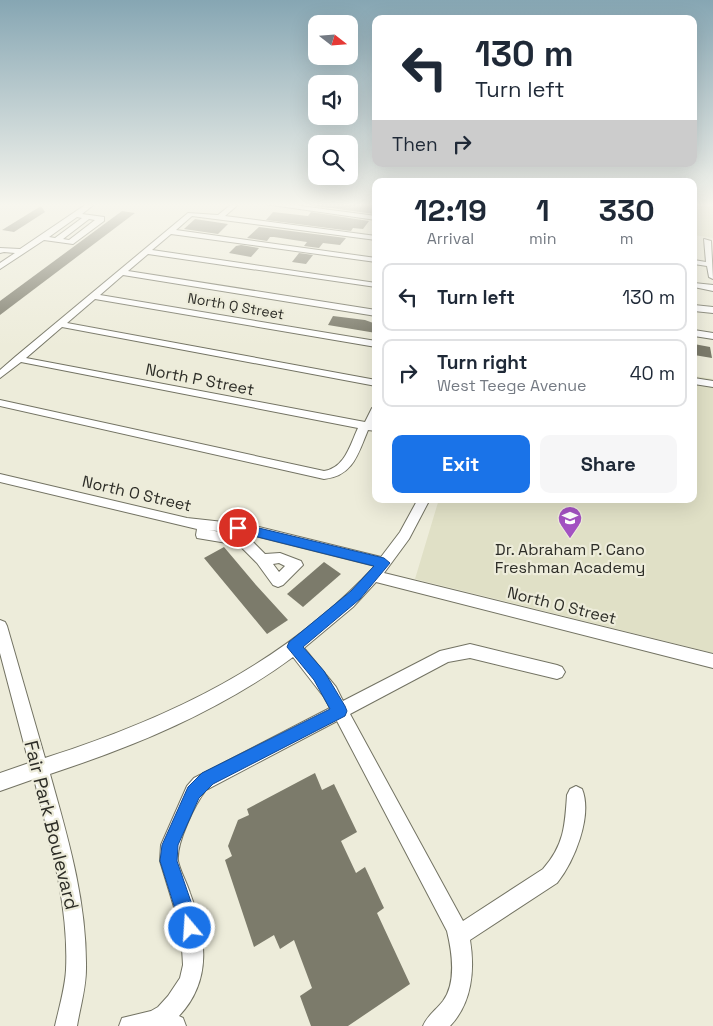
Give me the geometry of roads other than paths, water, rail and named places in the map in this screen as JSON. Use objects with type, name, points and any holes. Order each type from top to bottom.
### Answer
[{"type":"street","points":[[10,251],[22,252]]},
{"type":"street","points":[[0,375],[145,251],[372,284]]},
{"type":"street","points":[[311,251],[372,259]]},
{"type":"street","points":[[709,251],[713,277]]},
{"type":"street","points":[[0,267],[22,252]]},
{"type":"street","points":[[697,262],[712,265]]},
{"type":"street","points":[[120,272],[372,312]]},
{"type":"street","points":[[697,285],[713,288]]},
{"type":"street","name":"North Q Street","points":[[92,296],[372,343]]},
{"type":"street","points":[[697,308],[713,310]]},
{"type":"street","points":[[59,324],[372,382]]},
{"type":"street","points":[[697,333],[713,336]]},
{"type":"street","name":"North P Street","points":[[18,359],[369,427]]},
{"type":"street","points":[[697,381],[713,384]]},
{"type":"street","points":[[0,403],[324,475],[340,472],[369,427]]},
{"type":"street","name":"North O Street","points":[[0,478],[187,523],[252,530],[384,563]]},
{"type":"street","points":[[0,782],[164,723],[221,694],[294,647],[332,617],[373,576],[406,531],[422,503]]},
{"type":"street","points":[[204,525],[202,536],[243,541],[262,559]]},
{"type":"street","name":"North O Street","points":[[373,576],[713,661]]},
{"type":"street","name":"Fair Park Boulevard","points":[[0,626],[57,832],[74,909],[76,971],[66,1026]]},
{"type":"street","points":[[294,647],[319,676],[340,711],[458,936],[464,970],[460,988],[453,1006],[434,1026]]},
{"type":"street","points":[[130,1026],[169,1022],[192,974],[195,958],[194,942],[169,861],[169,854],[170,845],[194,792],[208,778],[414,671],[456,653],[481,653],[557,672]]},
{"type":"street","points":[[458,936],[550,876],[562,864],[570,847],[576,795]]},
{"type":"place","name":"Dr. Abraham P. Cano Freshman Academy","points":[[570,539]]}]
